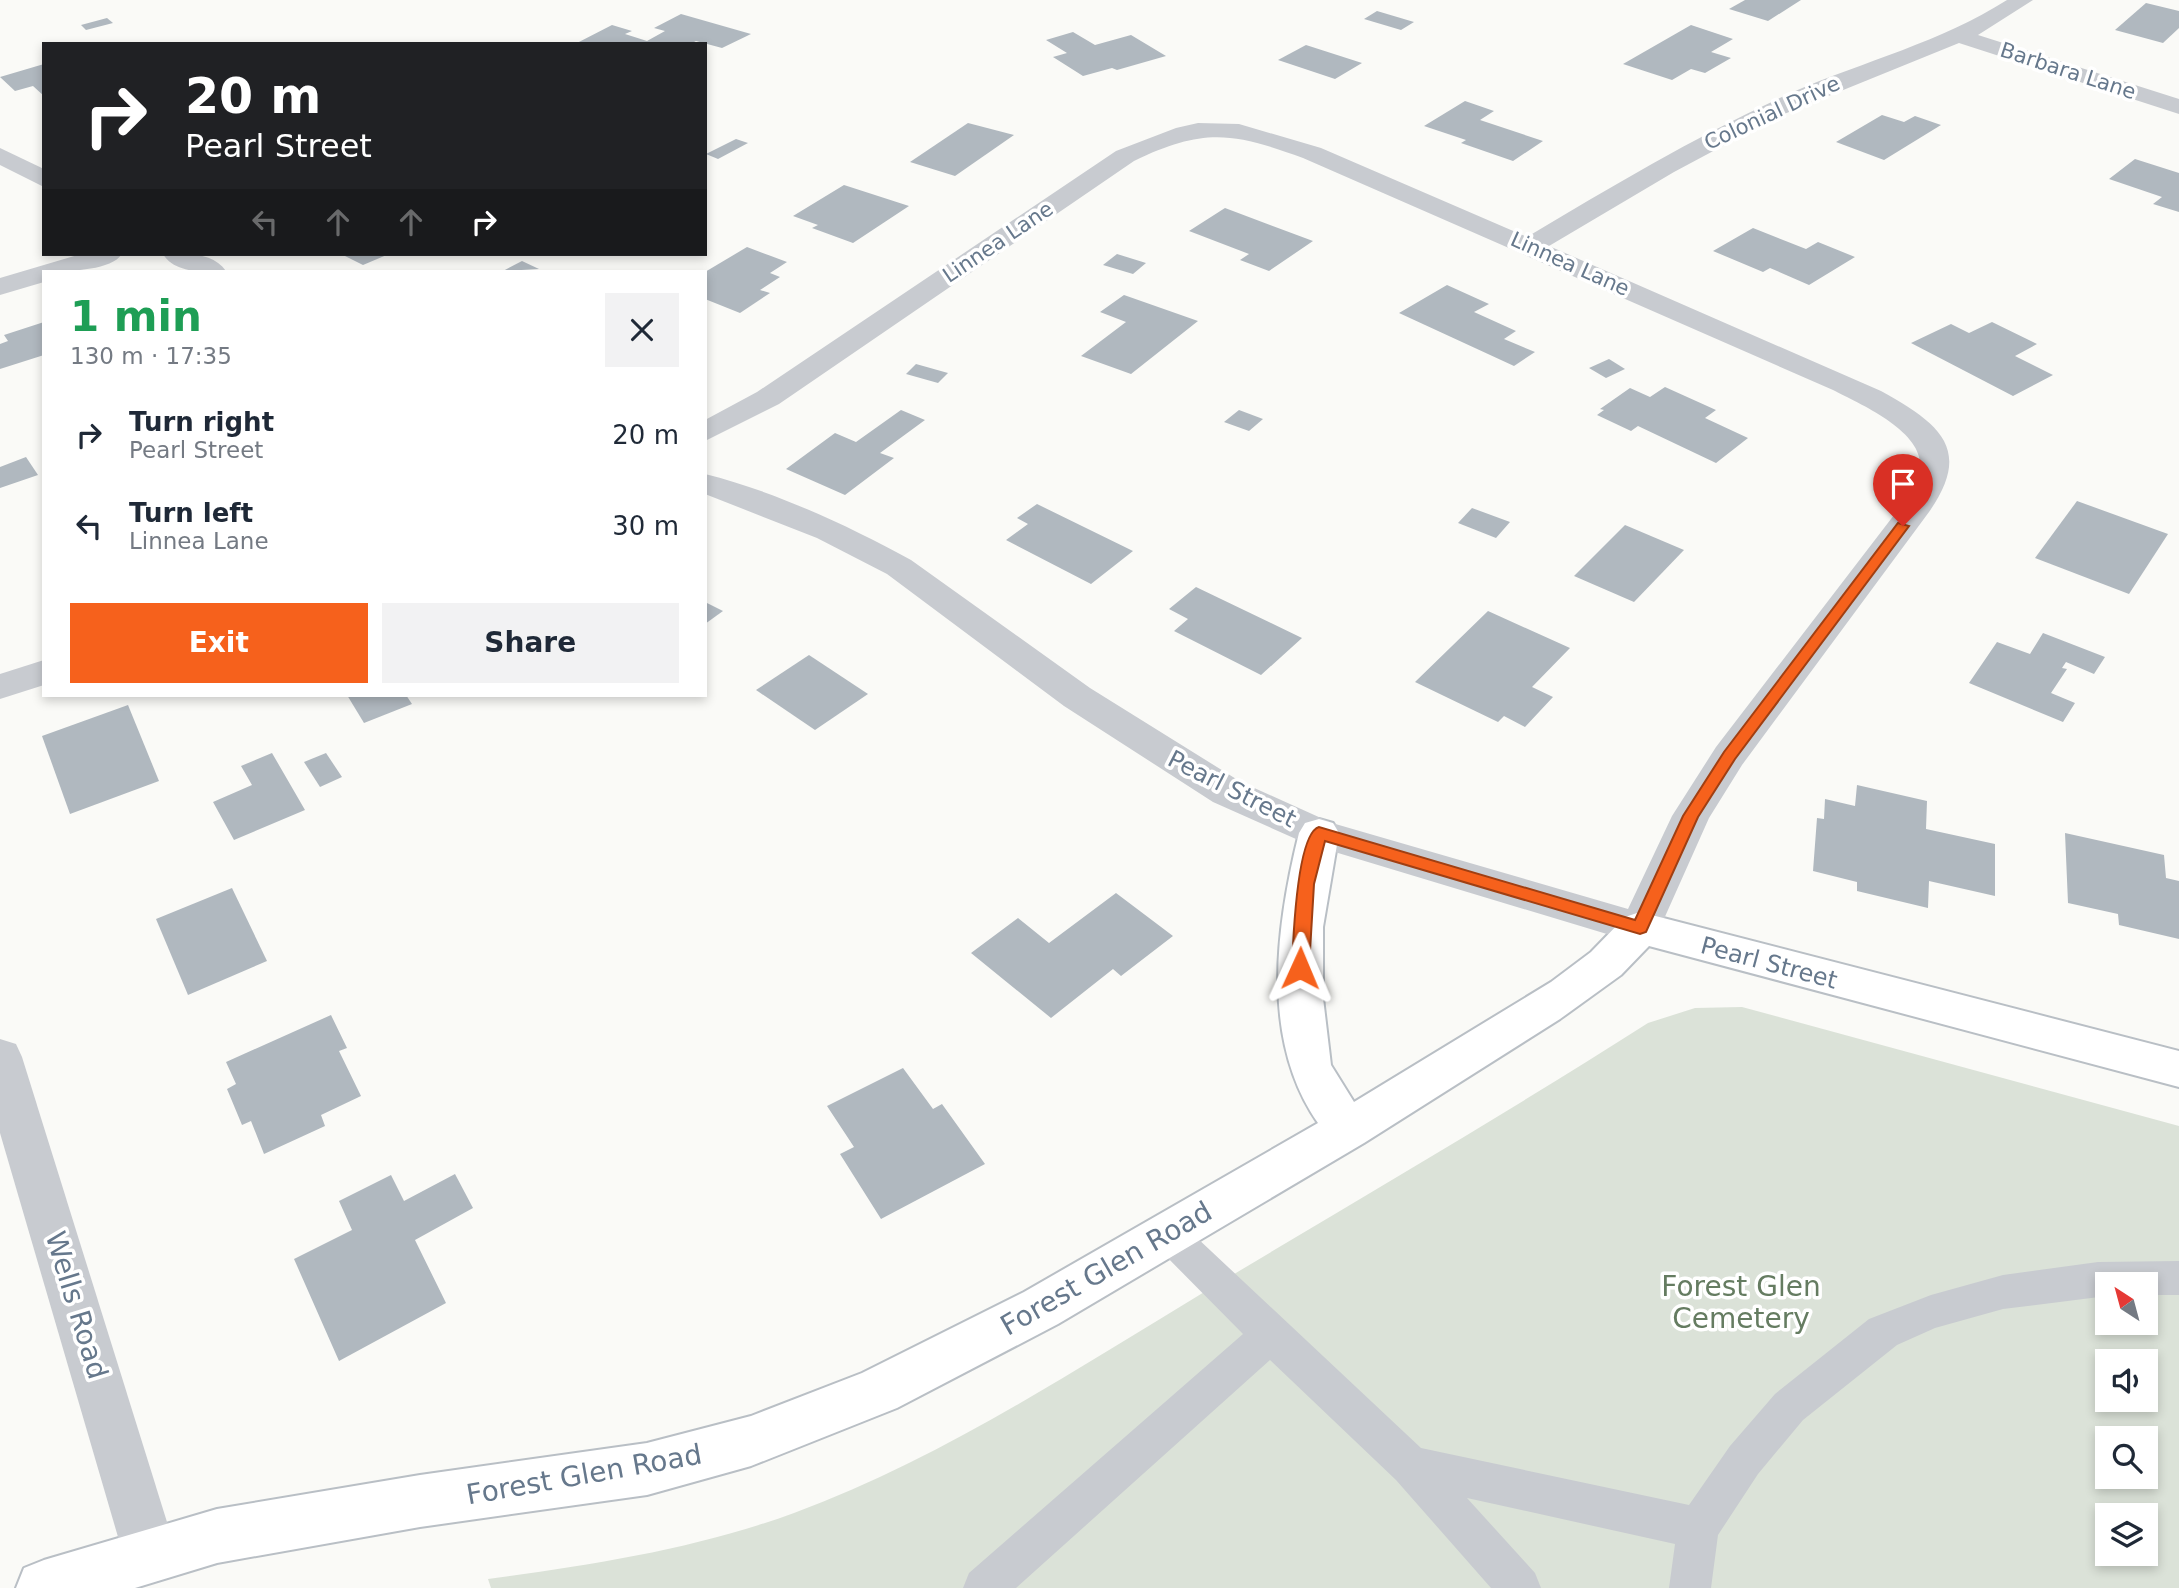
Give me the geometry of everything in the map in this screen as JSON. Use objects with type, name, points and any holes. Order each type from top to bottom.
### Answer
[{"type":"street","name":"Colonial Drive","points":[[1531,246],[1689,153],[1752,120],[1835,82],[1957,35],[2022,0]]},
{"type":"street","name":"Barbara Lane","points":[[1957,35],[2179,107]]},
{"type":"street","name":"Linnea Lane","points":[[707,431],[768,398],[1125,156],[1166,137],[1214,127],[1236,128],[1273,138],[1531,246],[1844,384],[1913,425],[1936,455],[1936,468],[1918,505],[1730,756],[1691,816],[1640,928]]},
{"type":"street","points":[[0,155],[42,178]]},
{"type":"street","points":[[54,270],[102,256]]},
{"type":"street","points":[[180,256],[210,270]]},
{"type":"street","points":[[0,287],[42,275]]},
{"type":"street","name":"Pearl Street","points":[[707,484],[814,524],[873,552],[899,567],[1077,697],[1164,755],[1227,792],[1319,833],[1640,928],[2179,1069]]},
{"type":"street","points":[[0,687],[42,673]]},
{"type":"street","points":[[1319,833],[1306,884],[1301,931],[1300,987],[1311,1068],[1320,1089],[1348,1129]]},
{"type":"street","name":"Forest Glen Road","points":[[44,1588],[150,1554],[285,1522],[647,1469],[751,1441],[825,1414],[1041,1308],[1348,1129],[1575,986],[1622,951],[1640,928]]},
{"type":"street","name":"Wells Road","points":[[0,1057],[150,1554]]},
{"type":"lane","points":[[1166,1233],[1410,1466],[1520,1588]]},
{"type":"lane","points":[[1690,1588],[1698,1528],[1744,1460],[1789,1407],[1883,1332],[1931,1312],[2003,1292],[2098,1279],[2179,1278]]},
{"type":"lane","points":[[984,1588],[1270,1335]]},
{"type":"lane","points":[[1410,1466],[1698,1528]]},
{"type":"green space","name":"Forest Glen Cemetery","points":[[1742,1007],[2179,1126],[2179,1588],[491,1588],[488,1579],[643,1554],[757,1526],[847,1492],[900,1468],[1053,1384],[1648,1023],[1695,1008]]},
{"type":"building","points":[[1745,0],[1801,0],[1768,21],[1729,9]]},
{"type":"building","points":[[2146,3],[2179,11],[2179,28],[2163,43],[2115,30]]},
{"type":"building","points":[[1377,11],[1414,22],[1401,30],[1364,19]]},
{"type":"building","points":[[681,14],[751,34],[722,48],[696,41],[579,42],[612,25],[632,31],[625,34],[647,41],[665,31],[654,28]]},
{"type":"building","points":[[107,18],[113,23],[86,30],[81,25]]},
{"type":"building","points":[[1691,25],[1733,39],[1711,52],[1731,58],[1705,73],[1691,69],[1672,80],[1623,64]]},
{"type":"building","points":[[1073,32],[1095,45],[1131,35],[1166,56],[1117,70],[1112,68],[1083,76],[1053,57],[1067,53],[1046,40]]},
{"type":"building","points":[[1306,45],[1362,63],[1335,79],[1278,60]]},
{"type":"building","points":[[42,65],[42,94],[33,86],[15,91],[0,77]]},
{"type":"building","points":[[1465,101],[1494,111],[1480,120],[1543,141],[1513,161],[1461,143],[1466,140],[1424,126]]},
{"type":"building","points":[[1882,115],[1904,122],[1915,116],[1941,125],[1884,160],[1836,142]]},
{"type":"building","points":[[968,123],[1014,135],[955,176],[910,162]]},
{"type":"building","points":[[736,139],[748,143],[718,159],[707,154]]},
{"type":"building","points":[[2135,159],[2179,173],[2179,212],[2153,204],[2162,197],[2109,179]]},
{"type":"building","points":[[844,185],[909,206],[853,243],[812,228],[818,225],[793,216]]},
{"type":"building","points":[[1225,208],[1313,241],[1269,271],[1240,260],[1249,254],[1189,231]]},
{"type":"building","points":[[1753,228],[1806,249],[1818,242],[1855,257],[1809,285],[1770,268],[1763,272],[1713,251]]},
{"type":"building","points":[[747,247],[787,262],[770,273],[780,277],[760,290],[770,293],[740,313],[707,300],[707,271]]},
{"type":"building","points":[[1117,254],[1146,263],[1133,274],[1103,265]]},
{"type":"building","points":[[345,256],[384,256],[363,265]]},
{"type":"building","points":[[522,261],[539,269],[521,270],[505,270]]},
{"type":"building","points":[[1447,285],[1489,304],[1474,312],[1516,331],[1504,339],[1535,352],[1514,366],[1399,313]]},
{"type":"building","points":[[1124,295],[1198,321],[1131,374],[1081,356],[1126,322],[1100,312]]},
{"type":"building","points":[[1992,322],[2037,344],[2015,356],[2053,375],[2013,396],[1911,343],[1951,324],[1969,333]]},
{"type":"building","points":[[42,323],[42,356],[0,369],[0,344],[8,341],[4,335]]},
{"type":"building","points":[[1609,359],[1625,369],[1606,378],[1589,368]]},
{"type":"building","points":[[916,364],[948,373],[938,383],[906,374]]},
{"type":"building","points":[[1665,387],[1716,410],[1705,418],[1748,438],[1716,463],[1638,426],[1631,431],[1597,415],[1604,410],[1600,409],[1630,388],[1650,397]]},
{"type":"building","points":[[901,410],[925,420],[880,453],[894,458],[845,495],[786,469],[835,433],[856,442]]},
{"type":"building","points":[[1239,410],[1263,419],[1249,431],[1224,422]]},
{"type":"building","points":[[26,457],[38,475],[0,488],[0,467]]},
{"type":"building","points":[[2077,501],[2168,534],[2129,594],[2035,558]]},
{"type":"building","points":[[1037,504],[1133,551],[1091,584],[1006,540],[1028,524],[1017,518]]},
{"type":"building","points":[[1472,508],[1510,522],[1496,538],[1458,523]]},
{"type":"building","points":[[1625,525],[1684,550],[1634,602],[1574,576]]},
{"type":"building","points":[[1196,587],[1302,638],[1261,675],[1174,631],[1188,619],[1169,609]]},
{"type":"building","points":[[707,603],[723,611],[707,623]]},
{"type":"building","points":[[1488,611],[1570,648],[1532,687],[1553,697],[1525,727],[1504,716],[1498,722],[1415,682]]},
{"type":"building","points":[[2043,633],[2105,657],[2094,674],[2066,662],[2062,668],[2067,669],[2051,693],[2075,703],[2063,722],[1969,683],[1997,642],[2030,654]]},
{"type":"building","points":[[809,655],[868,694],[815,730],[756,690]]},
{"type":"building","points":[[348,697],[407,697],[412,704],[364,723]]},
{"type":"building","points":[[128,705],[159,781],[70,814],[42,736]]},
{"type":"building","points":[[272,753],[305,810],[234,840],[213,802],[252,785],[241,766]]},
{"type":"building","points":[[326,753],[342,777],[320,787],[304,762]]},
{"type":"building","points":[[1857,785],[1927,801],[1926,829],[1995,844],[1995,896],[1929,881],[1928,908],[1857,891],[1857,882],[1813,871],[1817,818],[1824,819],[1825,799],[1855,806]]},
{"type":"building","points":[[2065,833],[2164,855],[2166,878],[2179,881],[2179,939],[2119,925],[2118,914],[2068,903]]},
{"type":"building","points":[[232,888],[267,961],[188,995],[156,919]]},
{"type":"building","points":[[1116,893],[1173,936],[1121,976],[1113,969],[1051,1018],[971,953],[1018,918],[1049,943]]},
{"type":"building","points":[[331,1015],[347,1048],[339,1051],[361,1096],[321,1115],[325,1126],[264,1154],[251,1121],[242,1125],[227,1089],[236,1084],[226,1062]]},
{"type":"building","points":[[903,1068],[933,1109],[942,1104],[985,1164],[881,1219],[840,1154],[854,1147],[827,1106]]},
{"type":"building","points":[[455,1174],[473,1208],[415,1240],[446,1303],[339,1361],[294,1259],[352,1230],[339,1201],[391,1175],[404,1201]]},
{"type":"route","points":[[1300,968],[1306,884],[1319,833],[1640,928],[1691,816],[1730,756],[1903,526]]}]
